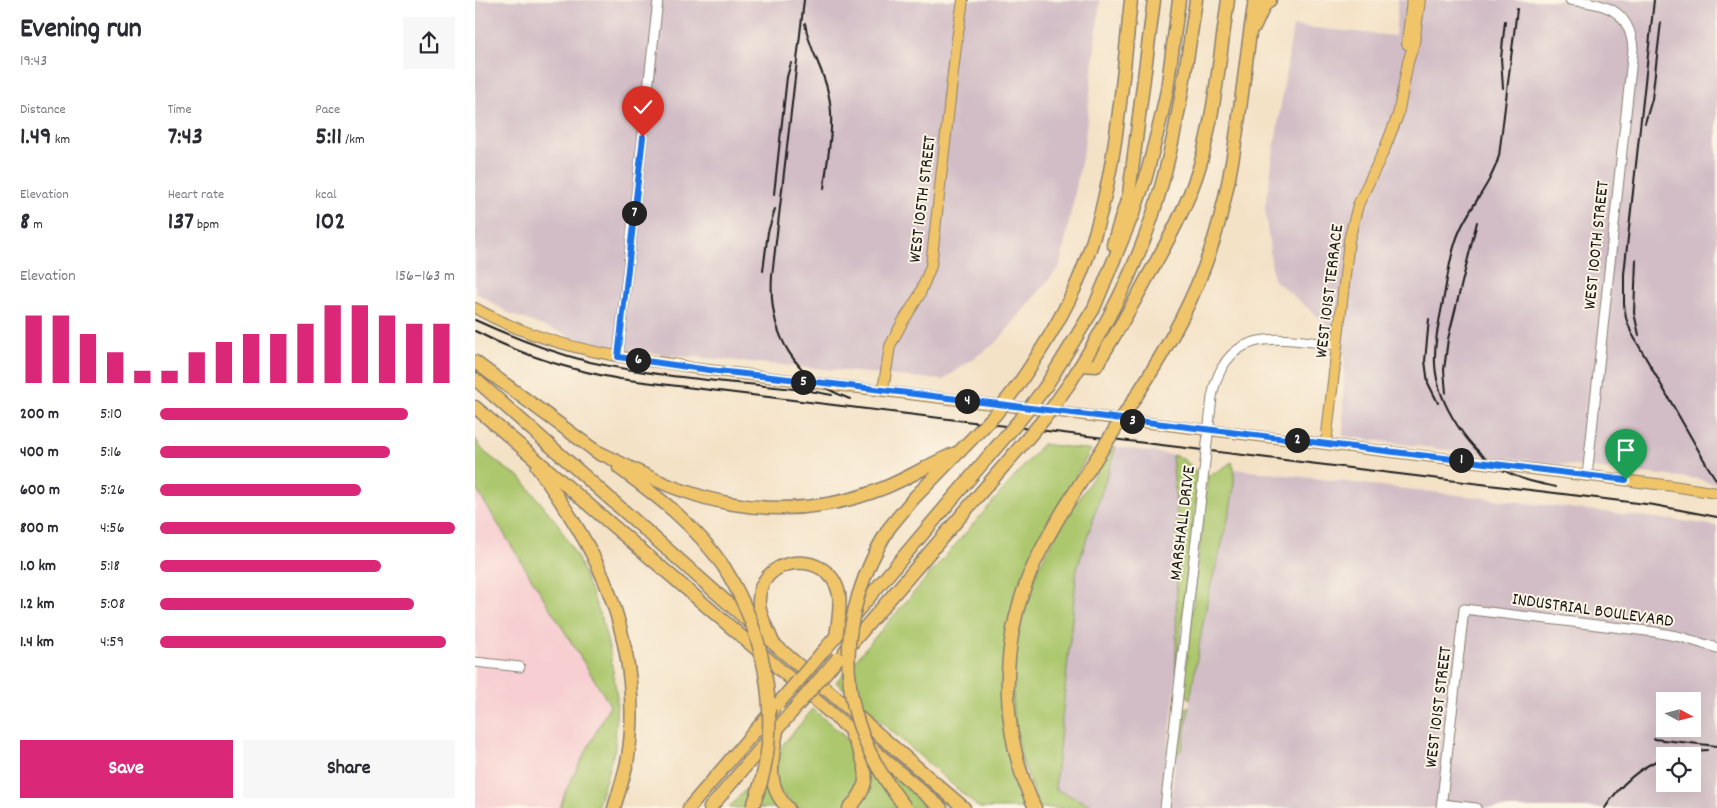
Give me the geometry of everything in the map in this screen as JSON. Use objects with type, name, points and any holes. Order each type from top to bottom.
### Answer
[{"type":"highway","points":[[905,808],[886,782],[867,745],[853,703],[849,669],[849,638],[854,605],[870,560],[889,528],[914,498],[995,415],[1018,385],[1049,337],[1080,277],[1094,238],[1111,170],[1131,0]]},
{"type":"highway","points":[[1094,308],[1096,283],[1114,242],[1129,194],[1154,0]]},
{"type":"highway","points":[[689,808],[1023,416],[1046,386],[1094,308],[1126,234],[1146,177],[1167,90],[1179,0]]},
{"type":"highway","points":[[710,808],[1033,433],[1081,365],[1113,310],[1149,228],[1172,144],[1196,0]]},
{"type":"highway","points":[[1081,365],[1096,366],[1163,249],[1186,204],[1208,133],[1227,0]]},
{"type":"highway","points":[[1035,808],[1020,770],[1011,725],[1008,677],[1012,636],[1023,593],[1058,518],[1166,349],[1201,276],[1215,235],[1230,172],[1255,0]]},
{"type":"highway","points":[[1250,43],[1255,24],[1264,6],[1270,0]]},
{"type":"highway","points":[[475,362],[678,513],[702,538],[724,567],[743,599],[751,618],[767,679],[769,708],[767,748],[752,808]]},
{"type":"highway","points":[[475,379],[774,644],[965,808]]},
{"type":"highway","points":[[475,407],[941,808]]},
{"type":"highway","points":[[594,450],[669,486],[702,497],[740,505],[779,508],[816,505],[853,498],[903,480],[937,460],[959,452]]},
{"type":"highway","points":[[527,452],[571,516],[593,555],[607,588],[620,627],[629,678],[631,727],[628,759],[614,808]]},
{"type":"highway","points":[[774,644],[760,610],[760,592],[769,576],[779,568],[791,563],[809,564],[819,568],[835,584],[839,600],[836,636]]},
{"type":"highway","points":[[848,728],[863,758],[865,771],[863,788],[857,800],[849,808]]},
{"type":"highway","points":[[777,730],[771,766],[772,779],[778,797],[787,808]]},
{"type":"main road","name":"WEST 105TH STREET","points":[[957,0],[958,32]]},
{"type":"main road","name":"WEST 105TH STREET","points":[[883,390],[890,346],[919,296],[931,266],[963,0]]},
{"type":"main road","name":"WEST 101ST TERRACE","points":[[1408,62],[1407,43],[1412,0]]},
{"type":"main road","name":"WEST 101ST TERRACE","points":[[1326,443],[1352,224],[1364,190],[1394,127],[1403,97],[1408,62],[1414,43],[1420,0]]},
{"type":"main road","points":[[475,308],[506,324],[557,343],[618,357],[709,370],[1326,443],[1717,493]]},
{"type":"street","points":[[618,357],[658,0]]},
{"type":"street","name":"WEST 100TH STREET","points":[[1570,0],[1604,5],[1613,10],[1624,20],[1632,38],[1633,49],[1587,476]]},
{"type":"street","name":"MARSHALL DRIVE","points":[[1165,808],[1215,384],[1222,367],[1236,351],[1250,343],[1265,339],[1277,339],[1337,345]]},
{"type":"street","name":"INDUSTRIAL BOULEVARD","points":[[1464,609],[1655,632],[1681,637],[1717,648]]},
{"type":"street","name":"WEST 101ST STREET","points":[[1442,806],[1464,609]]},
{"type":"street","points":[[475,662],[520,667]]},
{"type":"street","points":[[1442,806],[1476,808]]},
{"type":"shaded area","points":[[475,0],[1100,0],[1084,148],[1060,266],[997,342],[943,380],[606,349],[510,314],[475,292]]},
{"type":"shaded area","points":[[1398,0],[1717,0],[1717,485],[1699,479],[1537,462],[1343,436],[1344,355],[1327,324],[1273,279],[1265,208],[1293,26],[1395,36]]},
{"type":"shaded area","points":[[1116,447],[1172,455],[1177,516],[1176,681],[1161,808],[1097,808],[1055,789],[1077,569]]},
{"type":"shaded area","points":[[1234,469],[1717,526],[1717,808],[1170,808],[1176,755],[1182,749],[1208,597],[1230,509]]},
{"type":"shaded area","points":[[475,487],[610,705],[565,792],[560,808],[475,808]]},
{"type":"green space","points":[[475,438],[487,454],[519,476],[558,524],[578,559],[601,617],[610,652],[617,698],[615,748],[597,808],[560,808],[565,792],[610,705],[475,487]]},
{"type":"green space","points":[[1043,444],[1091,450],[1047,526],[1005,651],[1029,808],[979,808],[836,682]]},
{"type":"green space","points":[[1113,447],[1116,447],[1077,569],[1055,789],[1097,808],[1039,808],[1021,756],[1013,710],[1015,648],[1023,606],[1039,566],[1057,532]]},
{"type":"green space","points":[[1172,455],[1180,457],[1188,463],[1199,477],[1176,673],[1177,516]]},
{"type":"green space","points":[[1232,462],[1234,474],[1230,508],[1208,597],[1190,700],[1183,690],[1208,475]]},
{"type":"green space","points":[[1189,706],[1182,749],[1176,755],[1180,715]]},
{"type":"green space","points":[[813,709],[846,738],[858,767],[859,775],[856,790],[848,803],[841,808],[794,808],[777,788],[776,759],[784,743]]},
{"type":"green space","points":[[868,758],[879,763],[931,808],[909,808],[904,801],[896,808],[853,808]]},
{"type":"green space","points":[[767,777],[782,808],[729,808],[753,781]]},
{"type":"railway","points":[[804,0],[772,276],[772,297],[780,336],[800,367],[814,380],[850,399]]},
{"type":"railway","points":[[1654,0],[1624,274],[1624,304],[1631,332],[1717,481]]},
{"type":"railway","points":[[1517,9],[1499,156],[1496,166],[1460,230],[1454,246],[1435,347],[1435,364],[1442,395],[1449,411],[1468,440],[1492,463],[1505,471],[1517,477],[1556,487]]},
{"type":"railway","points":[[1503,88],[1501,58],[1505,21]]},
{"type":"railway","points":[[1645,123],[1652,99],[1661,22]]},
{"type":"railway","points":[[805,23],[809,41],[826,83],[830,104],[831,128],[824,189]]},
{"type":"railway","points":[[774,194],[787,77],[791,63]]},
{"type":"railway","points":[[763,271],[768,232],[775,209]]},
{"type":"railway","points":[[1446,393],[1444,370],[1448,339],[1477,222]]},
{"type":"railway","points":[[1636,260],[1634,313],[1639,335]]},
{"type":"railway","points":[[1429,319],[1425,361],[1428,383],[1438,403]]},
{"type":"railway","points":[[475,320],[531,344],[590,362],[672,376],[832,395]]},
{"type":"railway","points":[[475,331],[492,340],[546,361],[620,379],[1654,505],[1717,517]]},
{"type":"railway","points":[[1654,739],[1717,746]]},
{"type":"railway","points":[[1701,751],[1707,750]]},
{"type":"railway","points":[[1605,808],[1631,778],[1656,761]]},
{"type":"route","points":[[643,137],[618,357],[692,368],[1626,480]]}]
